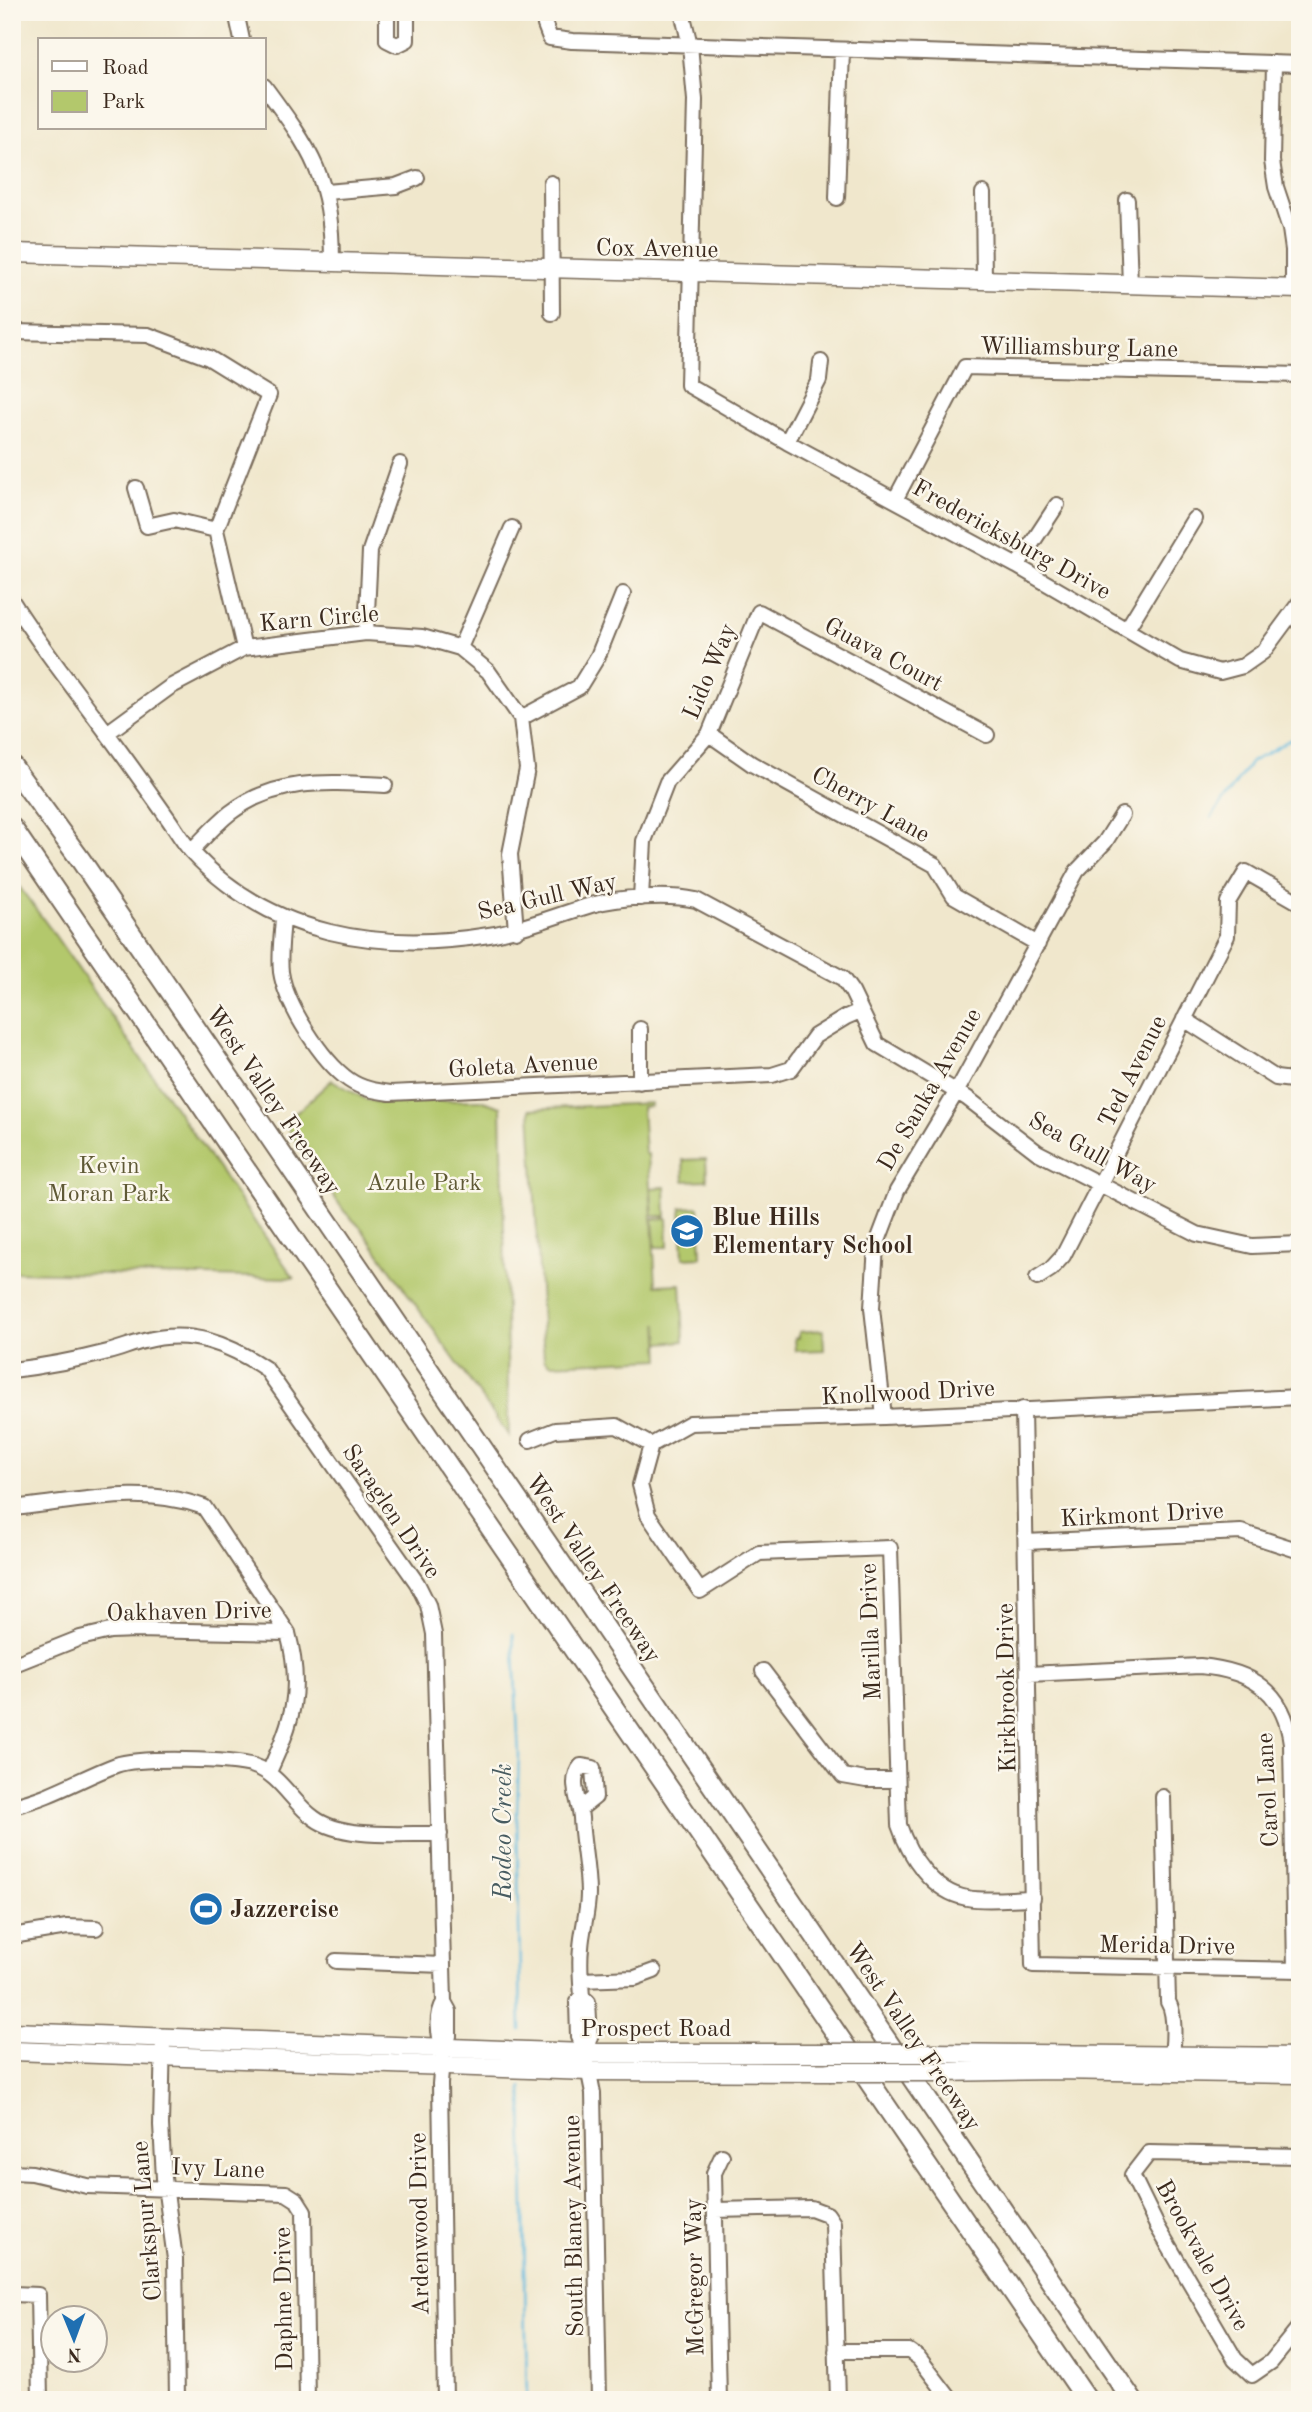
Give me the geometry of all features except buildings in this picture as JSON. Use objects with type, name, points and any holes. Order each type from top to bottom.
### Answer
[{"type":"highway","name":"West Valley Freeway","points":[[12,766],[80,859],[1132,2400]]},
{"type":"highway","points":[[12,828],[1087,2400]]},
{"type":"highway","points":[[1065,2368],[1069,2393],[1073,2400]]},
{"type":"main road","name":"Cox Avenue","points":[[12,253],[1296,289]]},
{"type":"main road","name":"Prospect Road","points":[[12,2032],[585,2053],[928,2053],[1168,2060],[1300,2057]]},
{"type":"main road","name":"Prospect Road","points":[[12,2052],[589,2071],[1054,2070],[1168,2060],[1300,2074]]},
{"type":"street","points":[[236,12],[242,38]]},
{"type":"street","points":[[387,12],[387,40],[397,45],[407,40],[407,12]]},
{"type":"street","points":[[544,12],[550,38],[572,41],[1300,64]]},
{"type":"street","points":[[681,12],[690,45],[695,100],[692,273]]},
{"type":"street","points":[[837,198],[842,50]]},
{"type":"street","points":[[1274,63],[1272,161],[1276,187],[1290,229],[1296,289]]},
{"type":"street","points":[[266,89],[316,162],[331,217],[332,263]]},
{"type":"street","points":[[326,192],[396,186],[417,178]]},
{"type":"street","points":[[551,183],[552,313]]},
{"type":"street","points":[[983,193],[984,281]]},
{"type":"street","points":[[1127,200],[1130,285]]},
{"type":"street","name":"Fredericksburg Drive","points":[[692,273],[688,385],[787,442],[1017,566],[1180,661],[1220,672],[1243,666],[1263,652],[1300,603]]},
{"type":"street","points":[[12,332],[148,335],[208,358],[269,395],[216,530],[244,648]]},
{"type":"street","points":[[787,442],[819,380],[821,362]]},
{"type":"street","name":"Williamsburg Lane","points":[[895,500],[965,367],[1300,375]]},
{"type":"street","points":[[366,633],[370,551],[400,464]]},
{"type":"street","points":[[136,488],[147,526],[174,520],[216,530]]},
{"type":"street","points":[[1017,566],[1057,505]]},
{"type":"street","points":[[1127,629],[1194,519]]},
{"type":"street","points":[[460,648],[512,528]]},
{"type":"street","points":[[521,718],[579,687],[598,656],[623,594]]},
{"type":"street","name":"Sea Gull Way","points":[[12,601],[39,644],[191,850],[228,886],[283,918],[360,940],[474,937],[516,931],[593,904],[641,898],[684,897],[716,908],[842,978],[852,992],[877,1044],[957,1091],[1037,1152],[1197,1234],[1252,1246],[1300,1244]]},
{"type":"street","name":"Lido Way","points":[[641,898],[644,841],[667,782],[709,734],[759,612]]},
{"type":"street","name":"Guava Court","points":[[759,612],[987,735]]},
{"type":"street","name":"Karn Circle","points":[[107,733],[170,687],[244,648],[366,633],[422,637],[460,648],[488,671],[521,718],[527,769],[510,854],[516,931]]},
{"type":"street","name":"Cherry Lane","points":[[709,734],[752,764],[935,865],[954,896],[1038,944]]},
{"type":"street","points":[[191,850],[230,813],[264,792],[322,781],[385,785]]},
{"type":"street","name":"De Sanka Avenue","points":[[884,1418],[872,1308],[876,1246],[897,1191],[957,1091],[1077,871],[1105,842],[1122,815]]},
{"type":"street","name":"Ted Avenue","points":[[1037,1278],[1051,1269],[1063,1256],[1100,1185],[1227,936],[1228,902],[1246,873],[1300,903]]},
{"type":"street","name":"Goleta Avenue","points":[[283,918],[281,973],[291,1002],[333,1066],[368,1090],[406,1093],[772,1075],[791,1069],[815,1036],[845,1017],[860,1012]]},
{"type":"street","points":[[1184,1019],[1276,1078],[1300,1081]]},
{"type":"street","points":[[640,1029],[640,1082]]},
{"type":"street","name":"Saraglen Drive","points":[[12,1370],[68,1362],[147,1340],[186,1337],[220,1343],[241,1352],[266,1370],[417,1583],[428,1605],[434,1634],[444,2002],[449,2011],[449,2036],[443,2048]]},
{"type":"street","name":"Knollwood Drive","points":[[651,1445],[690,1423],[884,1418],[1300,1397]]},
{"type":"street","name":"Kirkbrook Drive","points":[[1023,1409],[1034,1898],[1033,1965]]},
{"type":"street","points":[[530,1440],[555,1430],[617,1426],[651,1445]]},
{"type":"street","name":"Marilla Drive","points":[[651,1445],[640,1485],[648,1515],[701,1591],[760,1553],[890,1548],[899,1825],[913,1858],[946,1890],[967,1898],[1034,1898]]},
{"type":"street","points":[[12,1508],[109,1496],[183,1499],[204,1507],[288,1633],[294,1656],[294,1709],[286,1735],[269,1772]]},
{"type":"street","name":"Kirkmont Drive","points":[[1026,1542],[1241,1532],[1300,1551]]},
{"type":"street","name":"Oakhaven Drive","points":[[12,1665],[80,1639],[110,1631],[288,1633]]},
{"type":"street","name":"Carol Lane","points":[[1028,1674],[1200,1666],[1220,1668],[1242,1675],[1261,1684],[1268,1691],[1282,1709],[1291,1743],[1297,1970]]},
{"type":"street","points":[[763,1671],[843,1776],[866,1780],[897,1780]]},
{"type":"street","points":[[12,1806],[44,1798],[116,1765],[140,1759],[239,1763],[269,1772],[303,1809],[325,1825],[358,1832],[440,1834]]},
{"type":"street","points":[[1163,1797],[1168,2002],[1173,2009],[1168,2060]]},
{"type":"street","name":"South Blaney Avenue","points":[[580,1809],[588,1896],[581,1947],[581,1980],[582,1997],[587,2002],[590,2037],[585,2053],[593,2093],[599,2400]]},
{"type":"street","points":[[12,1936],[67,1927],[96,1928]]},
{"type":"street","points":[[336,1961],[443,1965]]},
{"type":"street","name":"Merida Drive","points":[[1033,1965],[1297,1970]]},
{"type":"street","points":[[581,1980],[635,1979],[654,1971]]},
{"type":"street","name":"Clarkspur Lane","points":[[163,2038],[161,2125],[175,2259],[177,2400]]},
{"type":"street","name":"Ardenwood Drive","points":[[443,2048],[445,2400]]},
{"type":"street","name":"Brookvale Drive","points":[[1300,2157],[1149,2153],[1132,2175],[1157,2226],[1235,2359],[1252,2375],[1271,2362],[1300,2326]]},
{"type":"street","name":"McGregor Way","points":[[719,2400],[714,2173],[722,2156]]},
{"type":"street","name":"Ivy Lane","points":[[12,2172],[32,2173],[87,2186],[286,2193],[297,2200]]},
{"type":"street","name":"Daphne Drive","points":[[297,2200],[304,2211],[307,2400]]},
{"type":"street","points":[[715,2210],[811,2208],[827,2214],[833,2223],[838,2400]]},
{"type":"street","points":[[12,2294],[38,2295],[40,2400]]},
{"type":"street","points":[[836,2351],[909,2351],[919,2358],[951,2400]]},
{"type":"green space","name":"Kevin Moran Park","points":[[12,877],[49,927],[294,1278],[12,1272]]},
{"type":"green space","name":"Azule Park","points":[[332,1080],[365,1099],[377,1102],[480,1100],[501,1107],[509,1436],[361,1228],[344,1211],[290,1132],[286,1122]]},
{"type":"green space","points":[[651,1103],[651,1106],[642,1107],[645,1154],[648,1154],[656,1285],[681,1284],[684,1341],[660,1343],[658,1323],[660,1359],[550,1364],[544,1359],[530,1109]]},
{"type":"green space","points":[[706,1159],[707,1180],[684,1181],[683,1160]]},
{"type":"green space","points":[[665,1187],[666,1216],[653,1216],[651,1188]]},
{"type":"green space","points":[[699,1207],[701,1257],[683,1258],[681,1208]]},
{"type":"green space","points":[[667,1218],[668,1247],[655,1247],[653,1219]]},
{"type":"green space","points":[[823,1330],[824,1350],[796,1351],[795,1338],[799,1338],[799,1332]]},
{"type":"waterway","name":"Rodeo Creek","points":[[1211,818],[1251,762],[1300,734]]},
{"type":"waterway","name":"Rodeo Creek","points":[[513,1634],[519,1755],[517,1813],[521,2030]]},
{"type":"waterway","name":"Rodeo Creek","points":[[522,2087],[527,2400]]},
{"type":"place","name":"Blue Hills Elementary School","points":[[687,1231]]},
{"type":"place","name":"Jazzercise","points":[[206,1909]]}]
